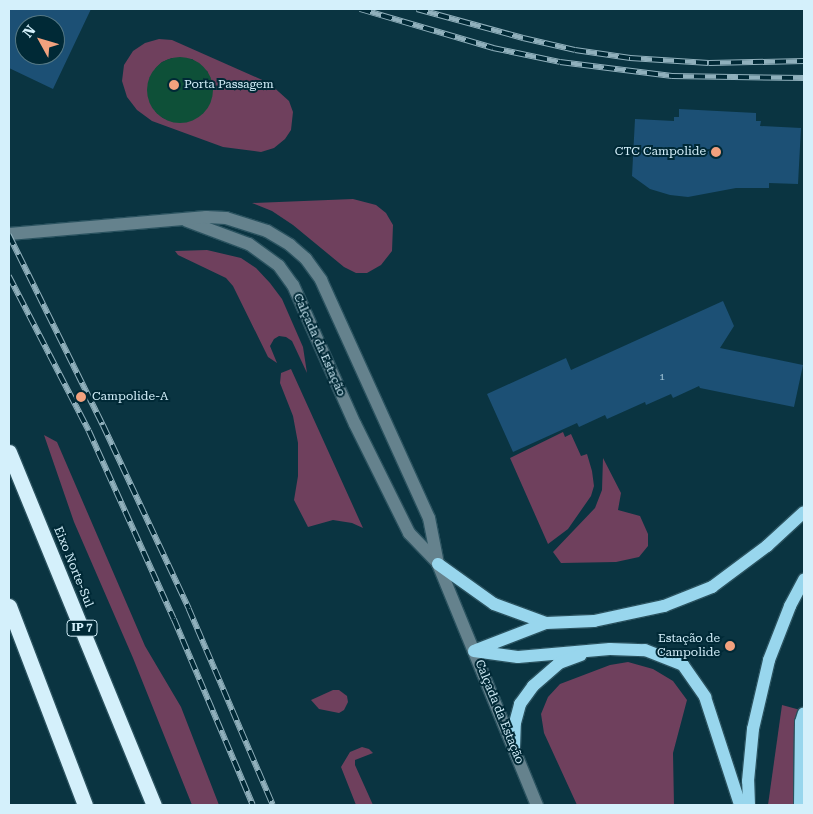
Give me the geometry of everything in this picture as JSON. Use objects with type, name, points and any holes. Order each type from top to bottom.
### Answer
[{"type":"highway","name":"Eixo Norte-Sul","points":[[9,452],[154,805]]},
{"type":"highway","points":[[9,606],[85,805]]},
{"type":"main road","points":[[474,651],[546,623],[594,621],[647,610],[664,606],[712,587],[767,546],[804,512]]},
{"type":"main road","points":[[438,564],[494,604],[546,623]]},
{"type":"main road","points":[[749,805],[748,781],[753,729],[769,660],[790,606],[804,580]]},
{"type":"main road","points":[[474,651],[518,657],[595,650],[645,650],[683,665],[705,697],[740,805]]},
{"type":"main road","points":[[514,748],[515,723],[520,704],[533,686],[559,663],[595,650]]},
{"type":"main road","points":[[800,805],[801,722],[804,713]]},
{"type":"street","name":"Calçada da Estação","points":[[180,219],[226,218],[267,231],[306,259],[321,280],[430,518],[438,564],[537,805]]},
{"type":"street","points":[[9,234],[180,219]]},
{"type":"street","name":"Calçada da Estação","points":[[180,219],[249,244],[279,266],[293,285],[302,303],[355,424],[409,533],[438,564]]},
{"type":"shaded area","points":[[159,39],[172,40],[269,83],[289,101],[293,112],[291,130],[285,139],[274,148],[261,152],[223,147],[152,121],[137,110],[127,97],[122,81],[124,65],[133,51],[145,43]],"holes":[[[172,58],[192,59],[208,72],[174,122],[163,118],[155,111],[155,69],[162,62]]]},
{"type":"shaded area","points":[[180,57],[193,60],[203,67],[210,77],[213,90],[210,103],[203,113],[193,120],[180,123],[167,120],[157,113],[150,103],[147,90],[150,77],[157,67],[167,60]]},
{"type":"shaded area","points":[[353,199],[376,205],[386,213],[393,225],[392,251],[381,265],[367,273],[356,273],[344,267],[293,225],[272,211],[252,203]]},
{"type":"shaded area","points":[[207,250],[241,258],[256,268],[270,283],[282,299],[303,347],[307,373],[292,341],[286,337],[279,336],[274,339],[270,346],[277,363],[268,357],[233,286],[226,278],[178,255],[175,251]]},
{"type":"shaded area","points":[[291,369],[363,528],[352,523],[333,520],[308,527],[294,500],[298,476],[298,443],[293,416],[280,383],[281,373]]},
{"type":"shaded area","points":[[563,432],[565,437],[571,434],[581,456],[587,454],[594,486],[591,496],[568,529],[548,544],[510,458]]},
{"type":"shaded area","points":[[44,435],[57,442],[145,646],[181,707],[219,805],[192,805],[133,658],[74,522]]},
{"type":"shaded area","points":[[603,458],[621,493],[618,510],[640,516],[648,534],[648,546],[639,557],[616,562],[561,563],[553,552],[595,508],[602,490]]},
{"type":"shaded area","points":[[628,662],[653,669],[673,681],[687,700],[673,753],[674,805],[577,805],[544,733],[541,714],[548,697],[560,684],[610,665]]},
{"type":"shaded area","points":[[333,690],[339,690],[347,696],[348,702],[344,710],[339,713],[319,709],[311,700]]},
{"type":"shaded area","points":[[782,705],[804,711],[804,805],[768,805]]},
{"type":"shaded area","points":[[362,747],[369,749],[373,753],[355,760],[355,765],[373,805],[356,805],[341,767],[350,752]]},
{"type":"building","points":[[9,9],[91,9],[65,64],[65,15],[15,15],[15,65],[64,65],[53,89],[9,68]]},
{"type":"building","name":"CTC Campolide","points":[[679,109],[756,113],[756,121],[761,121],[760,126],[801,128],[798,184],[769,183],[769,188],[736,188],[688,197],[670,195],[650,189],[632,176],[635,119],[674,121],[674,117],[679,117]]},
{"type":"building","points":[[723,301],[734,326],[720,348],[803,365],[794,407],[700,388],[699,386],[673,398],[671,394],[646,405],[645,402],[607,419],[605,415],[579,427],[577,423],[513,452],[487,394],[566,358],[571,370]]},
{"type":"railway","points":[[360,9],[493,48],[560,62],[672,76],[804,78]]},
{"type":"railway","points":[[417,9],[575,50],[630,58],[709,63],[804,61]]},
{"type":"railway","points":[[9,235],[103,425],[189,609],[273,805]]},
{"type":"railway","points":[[9,276],[89,431],[174,619],[253,805]]},
{"type":"place","name":"Porta Passagem","points":[[174,85]]},
{"type":"place","name":"CTC Campolide","points":[[716,152]]},
{"type":"place","name":"Campolide-A","points":[[81,397]]},
{"type":"place","name":"Estação de Campolide","points":[[730,646]]}]
